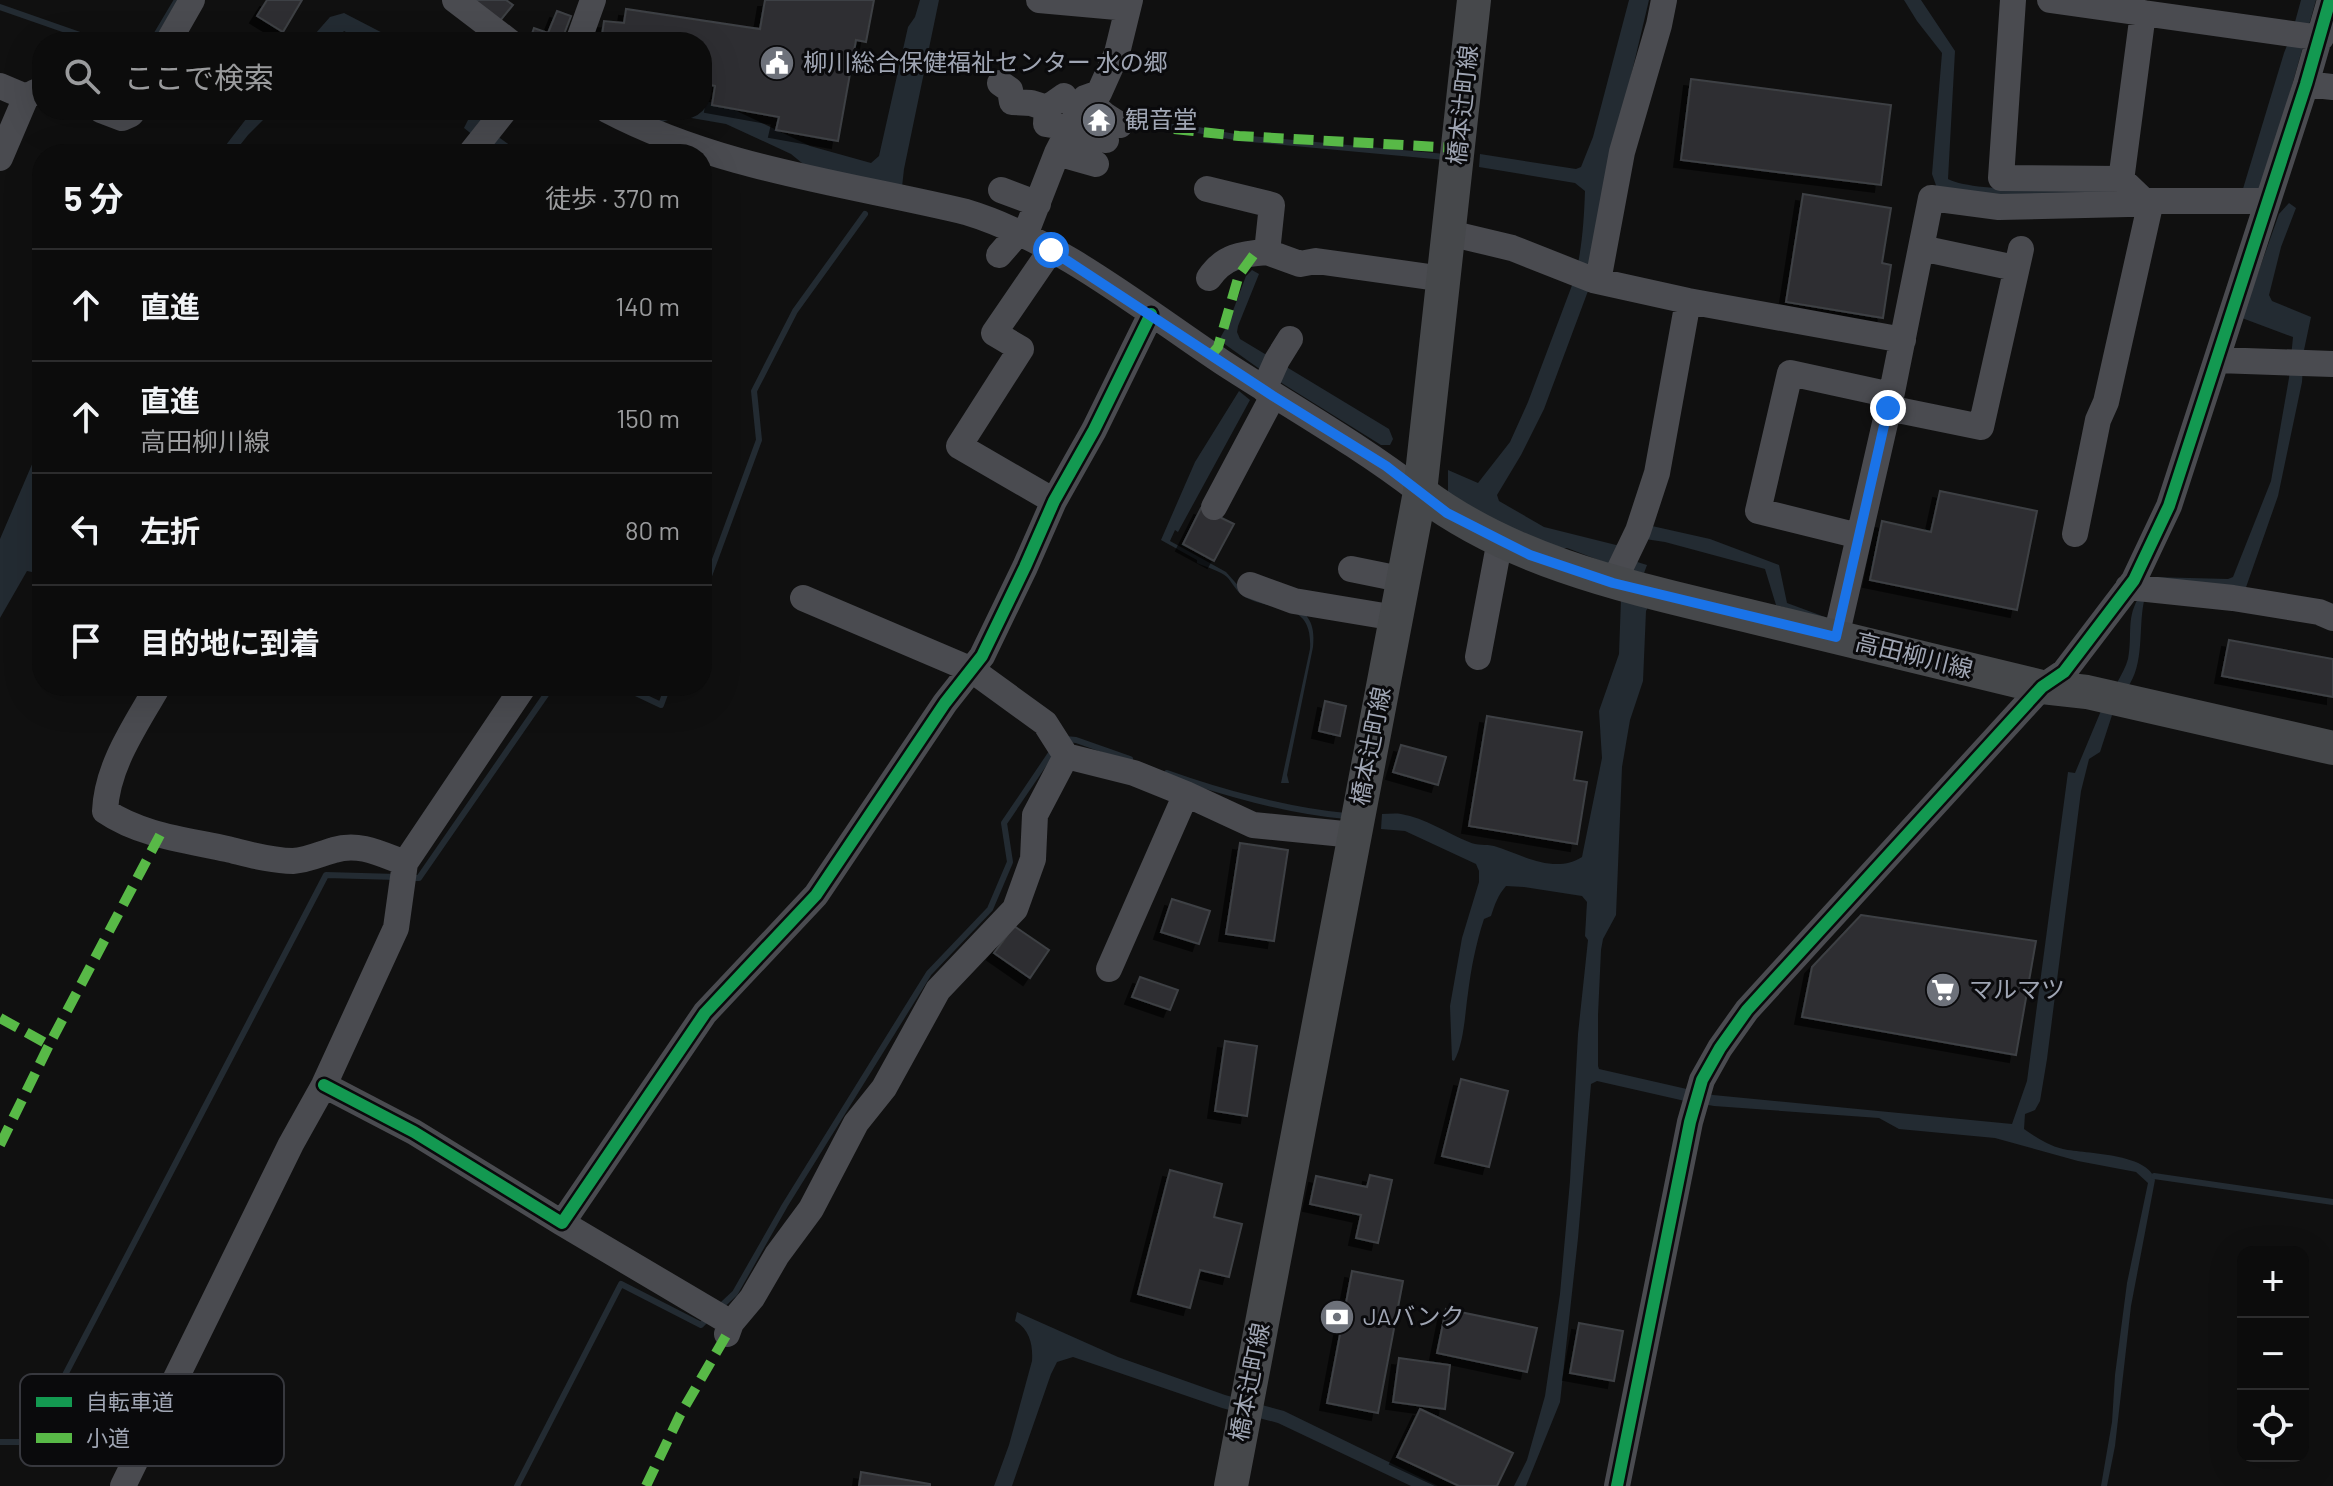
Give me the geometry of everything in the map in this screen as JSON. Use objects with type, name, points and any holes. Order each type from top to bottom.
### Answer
[{"type":"main road","name":"橋本辻町線","points":[[1231,1486],[1420,492],[1474,0]]},
{"type":"main road","name":"高田柳川線","points":[[1420,492],[1447,513],[1530,555],[1616,575],[1836,637],[2042,687],[2087,692],[2333,748]]},
{"type":"street","points":[[174,32],[192,0]]},
{"type":"street","points":[[455,0],[497,32]]},
{"type":"street","points":[[582,32],[593,0]]},
{"type":"street","points":[[999,255],[1022,234],[1038,204],[1080,99],[1117,53],[1129,4],[1039,0]]},
{"type":"street","points":[[1588,278],[1664,0]]},
{"type":"street","points":[[2013,0],[2001,178],[2120,192],[2148,202],[2268,201]]},
{"type":"street","points":[[2050,0],[2321,38]]},
{"type":"street","points":[[1617,1486],[1687,1138],[1702,1080],[1747,1010],[2042,687],[2064,672],[2134,580],[2169,506],[2321,38],[2330,0]]},
{"type":"street","points":[[2120,192],[2143,13]]},
{"type":"street","points":[[1000,83],[1010,90],[1012,102],[1080,99]]},
{"type":"street","points":[[2306,84],[2333,87]]},
{"type":"street","points":[[0,86],[32,94]]},
{"type":"street","points":[[0,158],[32,99]]},
{"type":"street","points":[[1065,138],[1107,143],[1080,99]]},
{"type":"street","points":[[478,144],[497,120]]},
{"type":"street","points":[[628,120],[688,144]]},
{"type":"street","points":[[712,152],[807,179],[966,212],[1022,234],[1151,314],[1275,373],[1420,492]]},
{"type":"street","points":[[1207,189],[1272,205],[1267,252]]},
{"type":"street","points":[[1001,190],[1038,204]]},
{"type":"street","points":[[1836,637],[1890,401],[1931,198],[1999,207],[2072,206],[2120,192]]},
{"type":"street","points":[[2075,534],[2148,202]]},
{"type":"street","points":[[1449,233],[1512,248],[1588,278],[1688,301],[1903,340]]},
{"type":"street","points":[[1859,536],[1758,511],[1790,373],[1981,427],[2018,259],[1921,248]]},
{"type":"street","points":[[1051,250],[994,333],[1021,349],[959,446],[1054,501]]},
{"type":"street","points":[[1209,278],[1217,266],[1231,258],[1267,252],[1300,264],[1316,261],[1444,279]]},
{"type":"street","points":[[1616,575],[1638,531],[1657,473],[1688,301]]},
{"type":"street","points":[[562,1223],[705,1013],[816,895],[945,703],[972,670],[989,643],[1054,501],[1094,430],[1151,314]]},
{"type":"street","points":[[2217,360],[2333,364]]},
{"type":"street","points":[[1214,507],[1275,373]]},
{"type":"street","points":[[1478,657],[1500,540]]},
{"type":"street","points":[[1351,569],[1405,580]]},
{"type":"street","points":[[1250,585],[1294,601],[1396,618]]},
{"type":"street","points":[[2128,587],[2331,612]]},
{"type":"street","points":[[803,598],[972,670],[1045,723],[1066,756],[1134,773],[1253,825],[1354,835]]},
{"type":"street","points":[[152,696],[119,756],[106,791],[105,811],[120,821],[160,835],[280,860],[310,859],[355,846],[405,863]]},
{"type":"street","points":[[178,1374],[291,1144],[324,1085],[396,928],[405,863],[517,696]]},
{"type":"street","points":[[324,1085],[414,1132],[729,1329],[811,1209],[856,1123],[884,1088],[938,990],[1015,909],[1033,859],[1035,815],[1066,756]]},
{"type":"street","points":[[1109,969],[1186,794]]},
{"type":"street","points":[[123,1486],[133,1466]]},
{"type":"shaded area","points":[[920,0],[939,0],[902,187],[808,168],[791,154],[726,124],[703,120],[712,120],[712,102],[722,104],[810,146],[871,163],[879,156],[908,27]]},
{"type":"shaded area","points":[[1629,0],[1649,0],[1617,135],[1588,291],[1544,409],[1497,495],[1499,501],[1544,527],[1616,545],[1652,526],[1710,539],[1779,565],[1787,603],[1825,617],[1776,605],[1765,569],[1645,539],[1634,561],[1647,565],[1644,573],[1567,548],[1544,548],[1448,494],[1448,470],[1478,483],[1510,442],[1574,280],[1582,236],[1585,191],[1575,183],[1479,167],[1480,154],[1576,169],[1581,167],[1593,137]]},
{"type":"shaded area","points":[[1904,0],[1921,0],[1955,51],[1948,179],[1981,187],[2113,188],[2105,200],[1938,191],[1932,174],[1942,53]]},
{"type":"shaded area","points":[[2301,0],[2316,0],[2262,192],[2242,192],[2292,33]]},
{"type":"shaded area","points":[[344,13],[381,32],[317,32],[330,17]]},
{"type":"shaded area","points":[[245,120],[263,120],[241,144],[227,144]]},
{"type":"shaded area","points":[[468,120],[497,120],[497,136],[508,144],[486,144],[464,128]]},
{"type":"shaded area","points":[[2289,203],[2296,208],[2281,247],[2269,295],[2272,301],[2311,317],[2304,350],[2302,382],[2278,496],[2244,593],[2151,577],[2233,577],[2271,481],[2293,337],[2242,318],[2279,214]]},
{"type":"shaded area","points":[[1252,270],[1259,274],[1238,326],[1240,339],[1389,429],[1393,439],[1390,445],[1381,445],[1219,340],[1246,276]]},
{"type":"shaded area","points":[[1239,391],[1250,400],[1178,532],[1175,530],[1170,541],[1226,572],[1242,590],[1304,613],[1310,621],[1313,647],[1287,775],[1289,783],[1281,783],[1310,649],[1305,622],[1289,610],[1243,596],[1224,575],[1197,563],[1197,560],[1161,540],[1195,462]]},
{"type":"shaded area","points":[[32,464],[32,572],[27,571],[0,618],[0,539]]},
{"type":"shaded area","points":[[2141,594],[2144,601],[2139,657],[2127,688],[2117,683],[2128,659],[2131,618]]},
{"type":"shaded area","points":[[1621,599],[1649,605],[1646,611],[1643,681],[1630,720],[1622,767],[1616,915],[1603,939],[1601,950],[1598,1066],[1599,1069],[1713,1095],[2012,1124],[2027,1081],[2068,772],[2075,773],[2103,706],[2114,709],[2100,752],[2089,759],[2081,791],[2040,1101],[2035,1110],[2025,1114],[2024,1129],[2063,1149],[2141,1164],[2155,1180],[2131,1306],[2115,1446],[2107,1486],[2101,1486],[2112,1422],[2127,1283],[2148,1183],[2136,1172],[2078,1161],[1995,1138],[1899,1129],[1879,1118],[1714,1106],[1597,1081],[1591,1084],[1560,1402],[1526,1486],[1514,1486],[1527,1460],[1545,1396],[1560,1294],[1578,1034],[1588,940],[1585,936],[1587,902],[1582,896],[1506,886],[1491,916],[1484,919],[1481,928],[1462,1037],[1454,1061],[1450,1006],[1462,938],[1479,882],[1479,871],[1476,864],[1405,831],[1381,829],[1382,814],[1410,816],[1472,843],[1494,846],[1549,864],[1571,862],[1582,857],[1602,758],[1599,711],[1619,654]]},
{"type":"shaded area","points":[[1017,1312],[1118,1357],[1225,1395],[1284,1411],[1438,1486],[1411,1486],[1278,1423],[1222,1408],[1073,1357],[1057,1362],[1051,1374],[1012,1486],[994,1486],[1009,1445],[1032,1361],[1030,1338],[1015,1321]]},
{"type":"building","points":[[267,0],[302,0],[283,32],[257,16]]},
{"type":"building","points":[[471,0],[506,0],[513,5],[500,21]]},
{"type":"building","name":"柳川総合保健福祉センター 水の郷","points":[[765,0],[874,0],[866,42],[856,40],[838,141],[776,130],[779,117],[712,105],[715,86],[712,85],[712,32],[602,32],[604,21],[624,23],[626,9],[760,29]]},
{"type":"building","points":[[557,11],[571,16],[565,32],[548,32]]},
{"type":"building","points":[[1691,79],[1891,105],[1881,185],[1681,160]]},
{"type":"building","points":[[1803,194],[1891,208],[1882,263],[1891,265],[1883,318],[1786,302]]},
{"type":"building","points":[[1940,491],[2037,511],[2017,610],[1870,580],[1882,521],[1931,532]]},
{"type":"building","points":[[1201,508],[1234,524],[1214,561],[1183,544]]},
{"type":"building","points":[[2229,640],[2333,659],[2333,697],[2222,676]]},
{"type":"building","points":[[1325,701],[1346,706],[1340,736],[1319,731]]},
{"type":"building","points":[[1487,716],[1582,732],[1574,780],[1587,782],[1577,844],[1469,826]]},
{"type":"building","points":[[1401,745],[1446,757],[1438,785],[1393,772]]},
{"type":"building","points":[[1240,843],[1288,850],[1274,941],[1226,934]]},
{"type":"building","points":[[1172,899],[1210,911],[1199,944],[1161,932]]},
{"type":"building","points":[[1861,915],[2036,941],[2016,1055],[1802,1017],[1812,967]]},
{"type":"building","points":[[1014,926],[1049,950],[1030,978],[994,953]]},
{"type":"building","points":[[1140,977],[1178,990],[1170,1010],[1132,997]]},
{"type":"building","points":[[1225,1041],[1257,1046],[1247,1116],[1215,1111]]},
{"type":"building","points":[[1461,1079],[1508,1091],[1489,1167],[1442,1156]]},
{"type":"building","points":[[1170,1170],[1222,1184],[1214,1217],[1242,1224],[1229,1277],[1200,1270],[1190,1308],[1138,1294]]},
{"type":"building","points":[[1370,1175],[1392,1180],[1378,1243],[1356,1238],[1361,1215],[1310,1204],[1316,1176],[1367,1187]]},
{"type":"building","points":[[1352,1271],[1403,1281],[1378,1413],[1327,1403]]},
{"type":"building","points":[[1446,1309],[1537,1328],[1527,1372],[1437,1353]]},
{"type":"building","points":[[1579,1323],[1623,1331],[1614,1381],[1570,1373]]},
{"type":"building","points":[[1399,1358],[1450,1365],[1445,1409],[1393,1402]]},
{"type":"building","points":[[1420,1409],[1513,1453],[1497,1486],[1459,1486],[1397,1457]]},
{"type":"building","points":[[861,1472],[930,1484],[930,1486],[859,1486]]},
{"type":"waterway","points":[[158,32],[177,0]]},
{"type":"waterway","points":[[0,7],[71,32]]},
{"type":"waterway","points":[[1153,127],[1182,127],[1240,138],[1445,157]]},
{"type":"waterway","points":[[712,568],[759,440],[754,391],[795,311],[865,214]]},
{"type":"waterway","points":[[408,878],[419,878],[545,696]]},
{"type":"waterway","points":[[642,696],[661,705],[664,696]]},
{"type":"waterway","points":[[1065,739],[1130,759]]},
{"type":"waterway","points":[[719,1308],[735,1293],[785,1205],[929,973],[990,909],[1010,862],[1004,823],[1054,749]]},
{"type":"waterway","points":[[1167,773],[1255,800],[1346,816]]},
{"type":"waterway","points":[[65,1374],[326,875],[397,877]]},
{"type":"waterway","points":[[2154,1176],[2333,1202]]},
{"type":"waterway","points":[[517,1486],[621,1284],[701,1325],[708,1318]]},
{"type":"waterway","points":[[0,1442],[20,1442]]},
{"type":"marked path","points":[[1174,129],[1239,136],[1458,148]]},
{"type":"marked path","points":[[1211,355],[1218,347],[1239,275],[1255,253]]},
{"type":"marked path","points":[[0,1145],[160,835]]},
{"type":"marked path","points":[[0,1018],[49,1045]]},
{"type":"marked path","points":[[646,1486],[680,1415],[727,1334]]},
{"type":"cycle path","points":[[1617,1486],[1690,1122],[1702,1080],[1747,1010],[2042,687],[2064,672],[2134,580],[2169,506],[2306,84],[2330,0]]},
{"type":"cycle path","points":[[324,1085],[414,1132],[562,1223],[705,1013],[816,895],[945,703],[982,656],[1054,501],[1094,430],[1151,314]]},
{"type":"place","name":"柳川総合保健福祉センター 水の郷","points":[[777,63]]},
{"type":"place","name":"観音堂","points":[[1099,120]]},
{"type":"place","name":"マルマツ","points":[[1943,990]]},
{"type":"place","name":"JAバンク","points":[[1337,1317]]},
{"type":"route","points":[[1051,250],[1273,396],[1386,466],[1447,513],[1530,555],[1613,583],[1836,637],[1888,408]]}]
